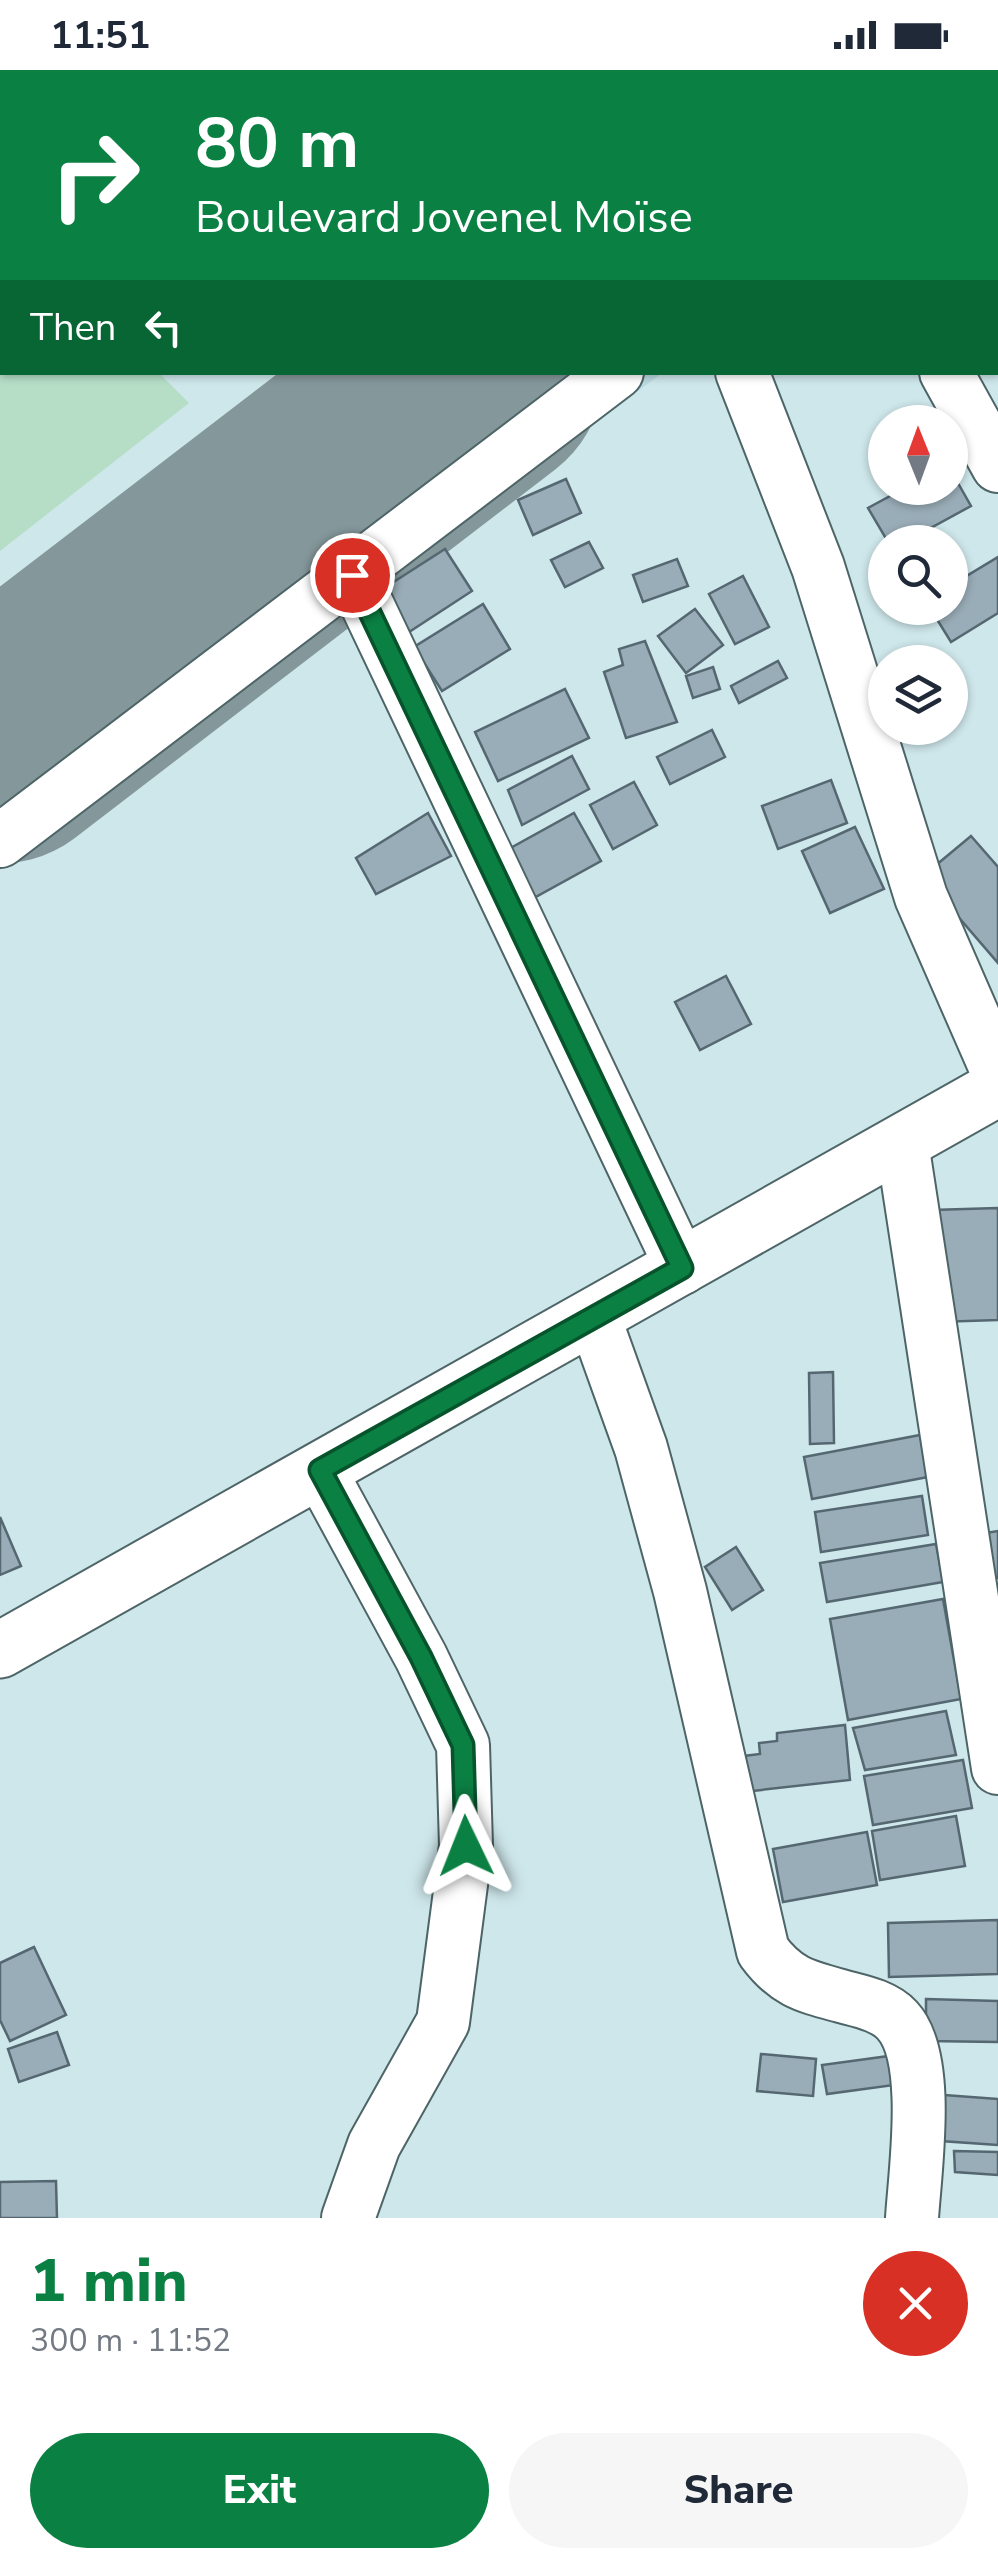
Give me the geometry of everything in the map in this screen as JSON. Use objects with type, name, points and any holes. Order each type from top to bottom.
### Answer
[{"type":"main road","points":[[0,1650],[998,1088]]},
{"type":"street","points":[[0,840],[613,375]]},
{"type":"street","points":[[743,375],[818,566],[922,897],[998,1073]]},
{"type":"street","points":[[948,375],[998,466]]},
{"type":"street","points":[[352,575],[682,1268]]},
{"type":"street","points":[[902,1142],[998,1768]]},
{"type":"street","points":[[594,1317],[642,1448],[680,1590],[763,1951],[781,1976],[877,2006],[896,2019],[906,2034],[915,2063],[918,2108],[912,2218]]},
{"type":"street","points":[[320,1470],[421,1657],[463,1745],[466,1846],[443,2022],[374,2145],[348,2218]]},
{"type":"shaded area","points":[[322,375],[659,375],[0,870],[0,628]]},
{"type":"green space","points":[[0,375],[161,375],[189,403],[0,551]]},
{"type":"building","points":[[566,479],[581,513],[533,535],[518,500]]},
{"type":"building","points":[[968,501],[971,506],[936,525],[878,525],[868,508],[968,505]]},
{"type":"building","points":[[589,542],[603,568],[565,587],[551,560]]},
{"type":"building","points":[[445,549],[472,591],[406,634],[378,592]]},
{"type":"building","points":[[998,557],[998,613],[951,642],[940,625],[968,625],[968,575]]},
{"type":"building","points":[[677,559],[688,586],[643,602],[633,575]]},
{"type":"building","points":[[743,576],[769,627],[735,644],[709,594]]},
{"type":"building","points":[[483,604],[510,649],[442,691],[414,647]]},
{"type":"building","points":[[695,609],[723,645],[686,673],[658,636]]},
{"type":"building","points":[[645,641],[677,722],[626,738],[604,672],[623,665],[619,649]]},
{"type":"building","points":[[778,661],[787,678],[739,703],[731,686]]},
{"type":"building","points":[[713,667],[720,689],[693,698],[686,676]]},
{"type":"building","points":[[565,689],[589,738],[498,781],[475,732]]},
{"type":"building","points":[[712,730],[725,757],[670,784],[657,757]]},
{"type":"building","points":[[572,756],[589,789],[522,825],[508,790]]},
{"type":"building","points":[[831,780],[847,823],[778,849],[762,806]]},
{"type":"building","points":[[634,782],[657,825],[613,849],[590,805]]},
{"type":"building","points":[[428,813],[451,856],[376,894],[356,858]]},
{"type":"building","points":[[574,813],[601,861],[532,899],[505,851]]},
{"type":"building","points":[[855,827],[884,889],[830,913],[802,851]]},
{"type":"building","points":[[971,836],[998,867],[998,963],[923,876]]},
{"type":"building","points":[[726,976],[751,1024],[700,1050],[675,1002]]},
{"type":"building","points":[[998,1208],[998,1320],[937,1322],[932,1210]]},
{"type":"building","points":[[833,1372],[834,1443],[810,1444],[809,1373]]},
{"type":"building","points":[[920,1435],[928,1477],[812,1499],[804,1457]]},
{"type":"building","points":[[922,1496],[928,1535],[821,1552],[815,1512]]},
{"type":"building","points":[[0,1517],[21,1566],[0,1575]]},
{"type":"building","points":[[998,1531],[998,1578],[994,1579],[986,1533]]},
{"type":"building","points":[[936,1544],[943,1582],[827,1602],[820,1563]]},
{"type":"building","points":[[736,1547],[763,1590],[732,1610],[705,1567]]},
{"type":"building","points":[[943,1599],[961,1699],[848,1720],[830,1619]]},
{"type":"building","points":[[946,1711],[956,1755],[865,1770],[853,1728]]},
{"type":"building","points":[[845,1725],[850,1780],[734,1793],[744,1756],[760,1754],[759,1743],[777,1741],[777,1733]]},
{"type":"building","points":[[963,1760],[972,1808],[873,1825],[864,1776]]},
{"type":"building","points":[[956,1816],[965,1866],[880,1880],[872,1831]]},
{"type":"building","points":[[867,1832],[877,1885],[783,1902],[773,1849]]},
{"type":"building","points":[[998,1920],[998,1974],[889,1977],[888,1923]]},
{"type":"building","points":[[34,1947],[66,2015],[10,2041],[0,2020],[0,1963]]},
{"type":"building","points":[[926,1999],[998,2001],[998,2042],[926,2041]]},
{"type":"building","points":[[57,2032],[69,2065],[19,2082],[8,2049]]},
{"type":"building","points":[[761,2054],[816,2059],[813,2096],[757,2091]]},
{"type":"building","points":[[889,2056],[894,2085],[827,2094],[822,2065]]},
{"type":"building","points":[[944,2095],[998,2099],[998,2145],[941,2141]]},
{"type":"building","points":[[954,2151],[998,2152],[998,2175],[955,2172]]},
{"type":"building","points":[[56,2181],[57,2218],[0,2218],[0,2182]]},
{"type":"runway","points":[[0,741],[477,375]]},
{"type":"route","points":[[352,575],[682,1268],[320,1470],[421,1657],[463,1745],[466,1846]]}]
